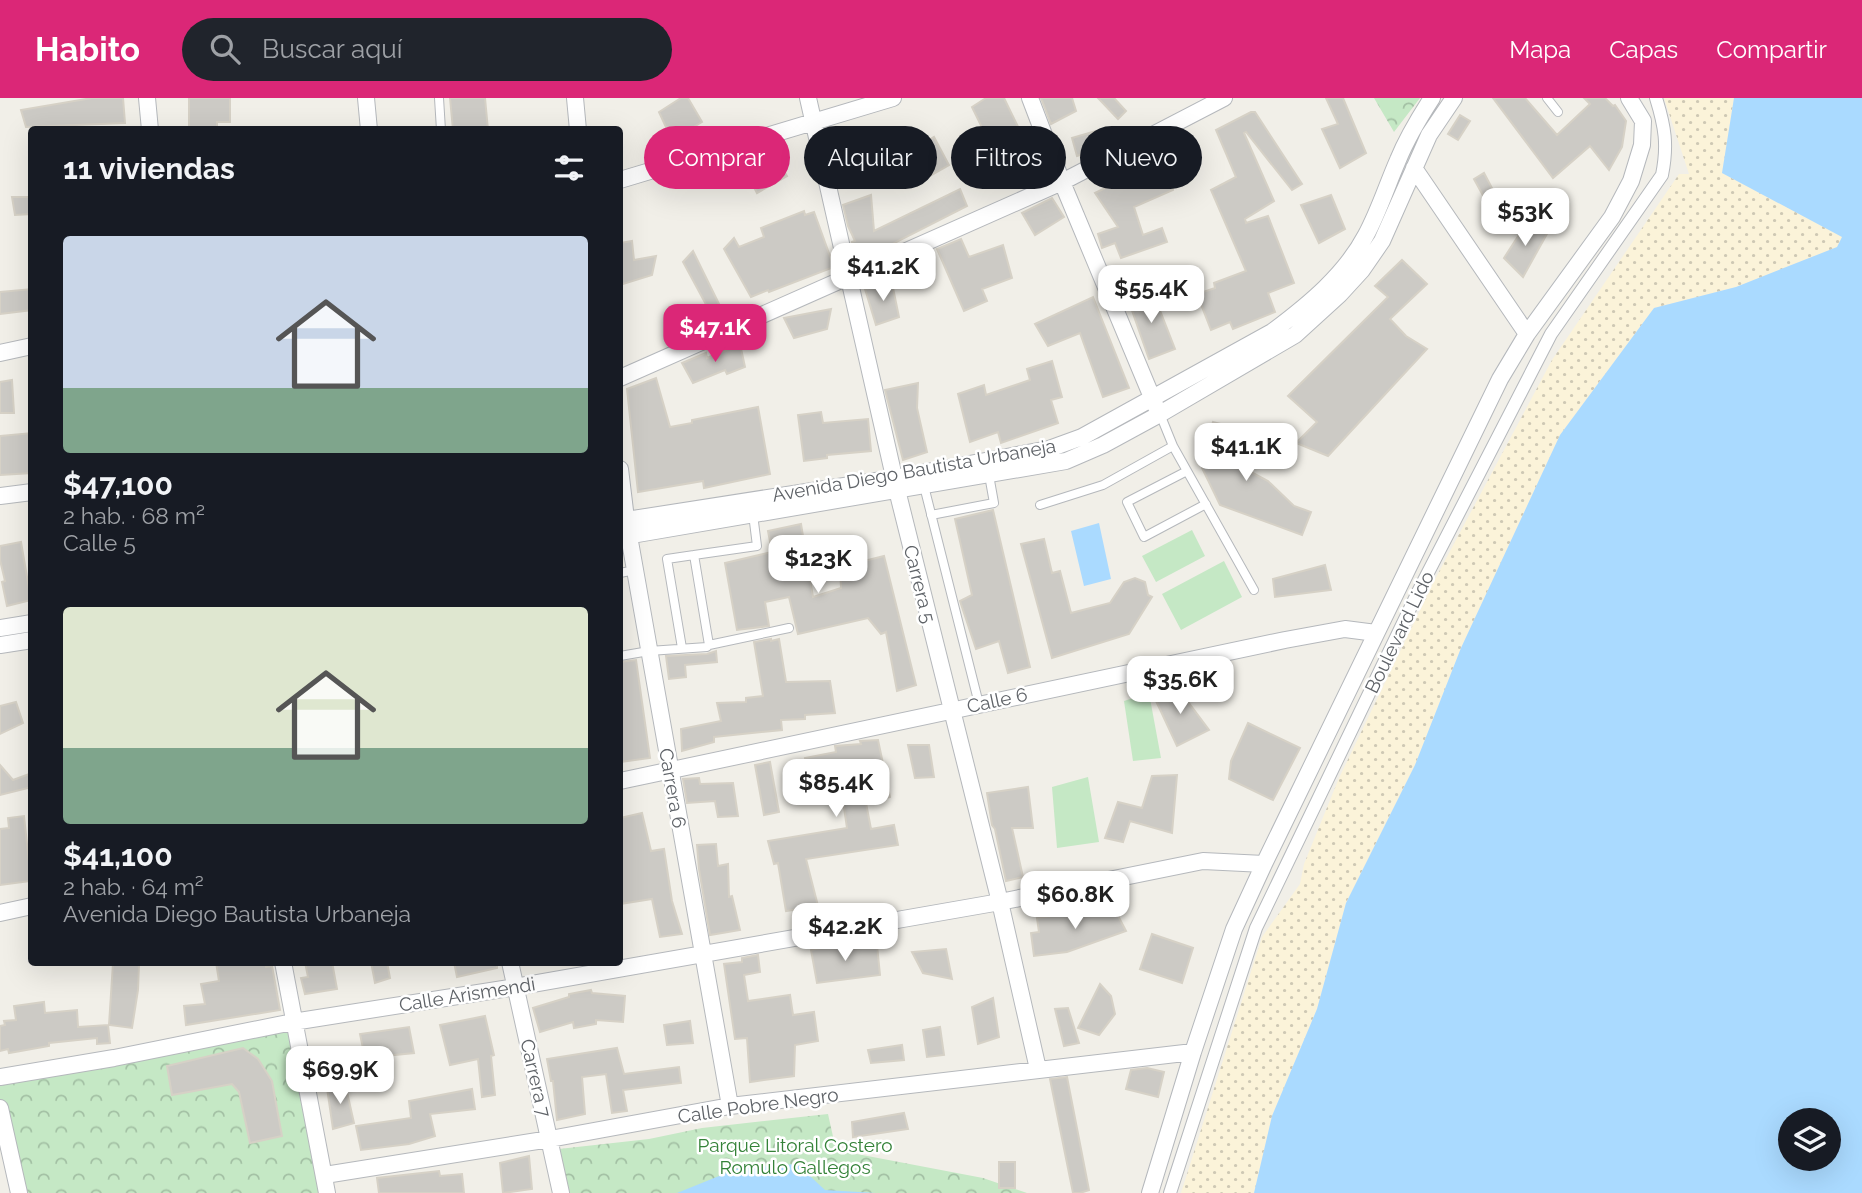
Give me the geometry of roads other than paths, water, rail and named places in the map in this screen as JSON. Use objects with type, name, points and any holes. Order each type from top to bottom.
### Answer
[{"type":"street","points":[[147,98],[150,126]]},
{"type":"street","points":[[366,98],[369,126]]},
{"type":"street","points":[[575,98],[578,126]]},
{"type":"street","name":"Carrera 5","points":[[808,98],[896,484],[1000,902],[1038,1069]]},
{"type":"street","points":[[623,179],[893,98]]},
{"type":"street","points":[[1030,98],[1041,126]]},
{"type":"street","points":[[1066,180],[1224,98]]},
{"type":"street","name":"Avenida Diego Bautista Urbaneja","points":[[624,528],[896,484],[924,486],[989,475],[1066,461],[1103,445],[1156,407],[1272,332],[1331,282],[1366,235],[1399,156],[1416,121],[1432,98]]},
{"type":"street","name":"Avenida Diego Bautista Urbaneja","points":[[624,528],[754,514],[1049,449],[1156,407],[1295,335],[1340,294],[1362,270],[1382,241],[1429,135],[1454,98]]},
{"type":"street","name":"Boulevard Lido","points":[[1150,1193],[1234,929],[1264,864],[1471,436],[1527,334],[1612,217],[1631,181],[1642,145],[1643,121],[1629,98]]},
{"type":"street","name":"Boulevard Lido","points":[[1170,1193],[1256,928],[1418,592],[1551,334],[1662,175],[1666,154],[1665,126],[1656,98]]},
{"type":"street","points":[[1414,168],[1527,334]]},
{"type":"street","points":[[623,377],[1046,189]]},
{"type":"street","points":[[1065,189],[1156,407]]},
{"type":"street","points":[[0,353],[28,347]]},
{"type":"street","points":[[0,496],[28,492]]},
{"type":"street","name":"Carrera 6","points":[[624,528],[627,571],[649,651],[730,1106]]},
{"type":"street","points":[[0,628],[28,624]]},
{"type":"street","name":"Calle 6","points":[[623,779],[1345,629],[1376,633]]},
{"type":"street","points":[[0,645],[28,641]]},
{"type":"street","name":"Calle Arismendi","points":[[0,1077],[114,1058],[293,1021],[515,987],[1000,902],[1203,861],[1264,864]]},
{"type":"street","points":[[0,913],[28,907]]},
{"type":"street","points":[[284,966],[326,1188]]},
{"type":"street","name":"Carrera 7","points":[[511,966],[561,1193]]},
{"type":"street","name":"Calle Pobre Negro","points":[[326,1188],[550,1139],[730,1106],[1193,1052]]},
{"type":"street","points":[[0,1108],[19,1193]]},
{"type":"lane","points":[[439,98],[442,126]]},
{"type":"lane","points":[[1547,98],[1558,112]]},
{"type":"lane","points":[[1156,407],[1174,446],[1254,590]]},
{"type":"lane","points":[[1040,505],[1103,485],[1174,446]]},
{"type":"lane","points":[[1188,471],[1127,502],[1144,537],[1206,504]]},
{"type":"lane","points":[[932,515],[994,503],[989,475]]},
{"type":"lane","points":[[924,486],[979,704]]},
{"type":"lane","points":[[682,648],[667,559],[757,546],[754,514]]},
{"type":"lane","points":[[694,555],[709,645]]},
{"type":"lane","points":[[623,655],[682,648],[703,649],[709,645],[789,628]]},
{"type":"water","points":[[1734,98],[1862,98],[1862,1193],[1254,1193],[1272,1116],[1317,1009],[1346,903],[1415,765],[1461,648],[1560,435],[1654,308],[1736,287],[1837,247],[1842,237],[1722,173]]},
{"type":"water","points":[[1099,523],[1111,579],[1084,586],[1071,531]]},
{"type":"water","points":[[797,1164],[825,1190],[876,1193],[677,1193],[739,1168]]},
{"type":"park label","name":"Parque Litoral Costero Romulo Gallegos","points":[[795,1156]]}]
